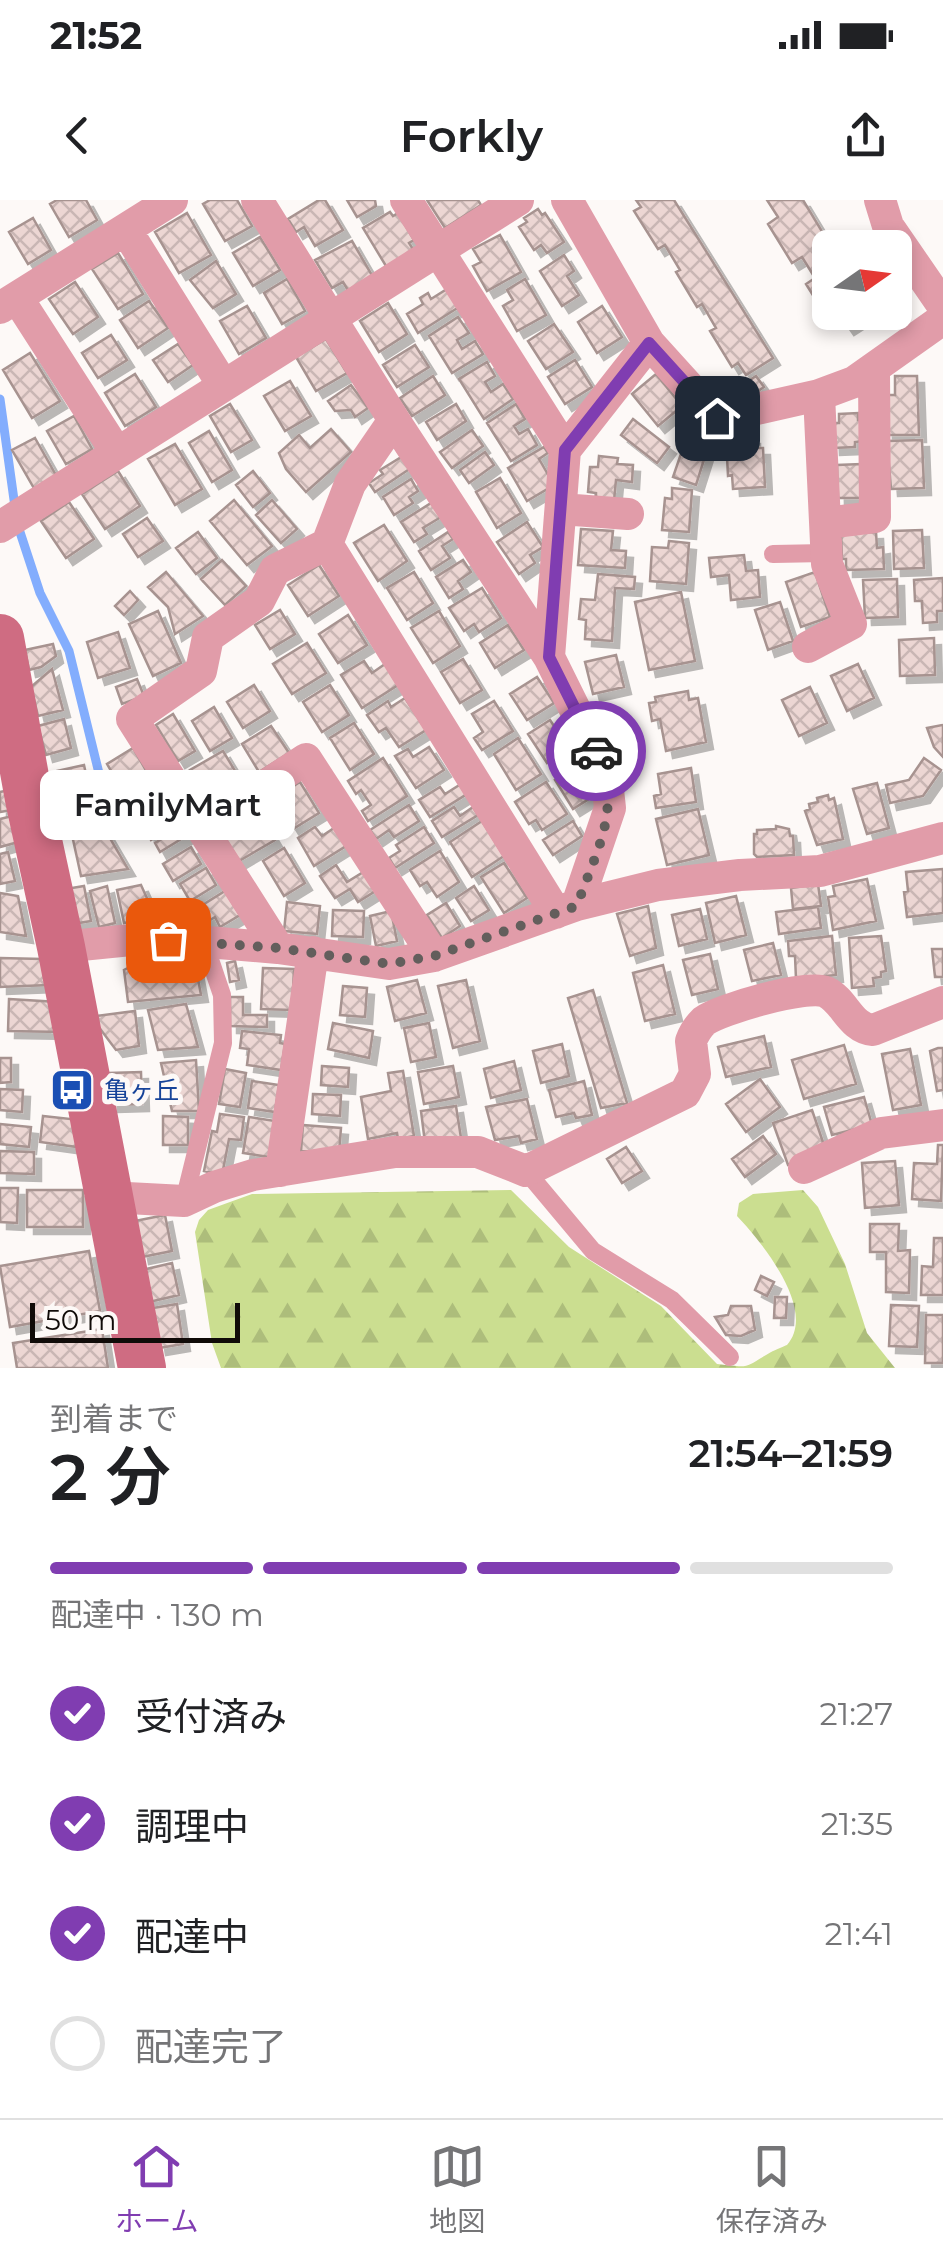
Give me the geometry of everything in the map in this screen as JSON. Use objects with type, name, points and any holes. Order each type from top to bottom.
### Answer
[{"type":"street","points":[[117,452],[9,304],[172,200]]},
{"type":"street","points":[[256,200],[549,657],[606,772],[610,808],[567,909]]},
{"type":"street","points":[[406,200],[565,450]]},
{"type":"street","points":[[0,526],[436,248],[518,200]]},
{"type":"street","points":[[567,200],[649,343],[717,418],[818,395],[854,382],[943,318]]},
{"type":"street","points":[[880,200],[888,226],[943,306]]},
{"type":"street","points":[[126,230],[224,385]]},
{"type":"street","points":[[549,657],[565,450],[649,343]]},
{"type":"street","points":[[826,538],[874,518],[874,371]]},
{"type":"street","points":[[808,647],[851,624],[827,564],[818,395]]},
{"type":"street","points":[[278,948],[132,719],[201,671],[208,637],[259,601],[275,570],[327,544],[350,484],[394,420]]},
{"type":"street","points":[[560,509],[629,514]]},
{"type":"street","points":[[327,544],[567,909]]},
{"type":"street","points":[[0,638],[6,711],[61,946],[142,1368]]},
{"type":"street","points":[[202,828],[306,759],[434,956]]},
{"type":"street","points":[[61,946],[141,939],[204,942],[389,964],[434,956],[567,909],[658,885],[820,871],[939,833]]},
{"type":"street","points":[[281,1172],[313,952]]},
{"type":"street","points":[[108,1197],[184,1201],[214,1186],[395,1152],[478,1152],[526,1171],[685,1093],[695,1074],[691,1041],[706,1020],[808,989],[827,993],[862,1029],[874,1030],[943,1002]]},
{"type":"street","points":[[804,1168],[881,1132],[943,1125]]},
{"type":"lane","points":[[773,554],[826,538]]},
{"type":"lane","points":[[184,1201],[222,1043],[222,995],[204,942]]},
{"type":"lane","points":[[526,1171],[594,1251],[672,1300],[730,1357]]},
{"type":"green space","points":[[511,1190],[569,1247],[661,1306],[717,1364],[743,1366],[787,1345],[795,1330],[796,1313],[782,1276],[737,1216],[739,1203],[753,1194],[803,1190],[818,1207],[845,1264],[867,1333],[895,1368],[221,1368],[212,1343],[195,1232],[208,1210],[252,1194]]},
{"type":"building","points":[[57,200],[86,200],[97,220],[69,237],[50,204]]},
{"type":"building","points":[[210,200],[237,200],[252,226],[225,241],[203,204]]},
{"type":"building","points":[[325,200],[343,230],[315,246],[304,227],[296,232],[288,219]]},
{"type":"building","points":[[347,200],[375,200],[376,206],[357,217]]},
{"type":"building","points":[[427,200],[478,200],[481,205],[445,228]]},
{"type":"building","points":[[636,200],[674,200],[773,358],[746,375],[738,363],[732,367],[710,331],[716,328],[702,304],[697,307],[665,245],[658,249],[634,211],[641,207]]},
{"type":"building","points":[[767,200],[803,200],[821,230],[812,230],[812,273],[802,257],[792,263],[768,224],[778,217]]},
{"type":"building","points":[[538,209],[542,215],[545,213],[564,242],[547,253],[541,245],[534,250],[519,227],[527,222],[524,218]]},
{"type":"building","points":[[390,212],[393,216],[398,213],[414,240],[409,243],[416,254],[389,271],[363,228]]},
{"type":"building","points":[[187,213],[211,255],[179,273],[155,232]]},
{"type":"building","points":[[33,218],[51,250],[28,264],[9,232]]},
{"type":"building","points":[[500,235],[521,272],[487,291],[473,266],[481,262],[473,249]]},
{"type":"building","points":[[260,237],[280,270],[253,286],[233,253]]},
{"type":"building","points":[[352,241],[373,277],[349,292],[343,282],[332,288],[315,260]]},
{"type":"building","points":[[118,253],[143,294],[118,309],[92,269]]},
{"type":"building","points":[[564,255],[574,271],[567,276],[579,295],[562,306],[540,271]]},
{"type":"building","points":[[216,261],[236,294],[213,308],[190,280]]},
{"type":"building","points":[[287,279],[305,311],[282,324],[264,293]]},
{"type":"building","points":[[525,279],[546,315],[517,331],[503,306],[513,300],[507,290]]},
{"type":"building","points":[[75,282],[98,317],[73,334],[49,299]]},
{"type":"building","points":[[447,289],[459,307],[418,333],[407,314],[423,304],[420,298],[428,293],[431,299]]},
{"type":"building","points":[[149,301],[168,328],[138,348],[120,320]]},
{"type":"building","points":[[388,303],[407,334],[379,352],[360,321]]},
{"type":"building","points":[[247,306],[266,338],[239,354],[220,321]]},
{"type":"building","points":[[602,306],[622,337],[597,353],[578,322]]},
{"type":"building","points":[[458,317],[469,333],[457,340],[462,349],[475,341],[483,354],[452,373],[429,336]]},
{"type":"building","points":[[554,324],[573,352],[546,369],[528,341]]},
{"type":"building","points":[[111,335],[127,360],[98,378],[82,353]]},
{"type":"building","points":[[326,339],[347,373],[316,391],[296,357]]},
{"type":"building","points":[[178,344],[193,365],[168,382],[153,360]]},
{"type":"building","points":[[415,345],[429,367],[397,387],[383,365]]},
{"type":"building","points":[[30,353],[60,401],[32,418],[3,370]]},
{"type":"building","points":[[575,360],[592,387],[565,404],[548,377]]},
{"type":"building","points":[[487,362],[495,376],[485,382],[491,392],[503,384],[513,399],[484,419],[459,379]]},
{"type":"building","points":[[135,374],[156,407],[125,426],[105,393]]},
{"type":"building","points":[[656,374],[682,406],[658,426],[632,394]]},
{"type":"building","points":[[433,376],[445,395],[412,416],[400,398]]},
{"type":"building","points":[[756,376],[764,387],[752,395],[744,384]]},
{"type":"building","points":[[895,376],[917,376],[919,435],[886,435],[885,395],[895,395]]},
{"type":"building","points":[[290,381],[311,416],[285,431],[264,396]]},
{"type":"building","points":[[351,385],[368,408],[355,417],[351,410],[335,411],[328,401]]},
{"type":"building","points":[[230,404],[252,440],[231,452],[210,416]]},
{"type":"building","points":[[456,404],[466,421],[437,440],[426,422]]},
{"type":"building","points":[[516,404],[525,419],[514,426],[519,434],[528,429],[537,445],[511,461],[487,423]]},
{"type":"building","points":[[858,413],[858,420],[864,420],[864,441],[855,442],[855,447],[833,448],[832,423],[839,423],[839,414]]},
{"type":"building","points":[[74,416],[92,449],[66,464],[47,431]]},
{"type":"building","points":[[633,419],[669,447],[657,463],[621,435]]},
{"type":"building","points":[[331,429],[351,452],[306,492],[286,469],[279,453],[299,435],[310,448]]},
{"type":"building","points":[[472,430],[483,446],[452,468],[440,452]]},
{"type":"building","points":[[209,431],[232,470],[212,482],[189,443]]},
{"type":"building","points":[[753,437],[753,448],[763,448],[765,487],[733,489],[732,475],[728,476],[726,438]]},
{"type":"building","points":[[35,438],[57,477],[35,490],[12,450]]},
{"type":"building","points":[[686,439],[708,447],[696,485],[673,477]]},
{"type":"building","points":[[922,440],[924,488],[891,489],[887,441]]},
{"type":"building","points":[[175,444],[202,489],[175,505],[148,459]]},
{"type":"building","points":[[544,447],[548,453],[539,459],[554,485],[527,501],[508,468]]},
{"type":"building","points":[[485,452],[494,465],[469,483],[460,470]]},
{"type":"building","points":[[403,456],[411,468],[375,492],[369,483],[383,474],[380,470]]},
{"type":"building","points":[[599,456],[618,458],[617,464],[633,465],[632,482],[616,480],[614,501],[596,499],[596,493],[588,492],[590,467],[598,467]]},
{"type":"building","points":[[861,464],[862,498],[838,498],[837,465]]},
{"type":"building","points":[[118,471],[140,506],[105,529],[82,494]]},
{"type":"building","points":[[253,471],[270,493],[253,507],[236,485]]},
{"type":"building","points":[[500,478],[521,513],[497,528],[476,492]]},
{"type":"building","points":[[411,479],[418,491],[409,497],[413,503],[394,515],[383,497]]},
{"type":"building","points":[[672,488],[692,490],[689,532],[662,530],[665,498],[672,499]]},
{"type":"building","points":[[234,500],[272,546],[247,565],[210,521]]},
{"type":"building","points":[[272,500],[297,529],[281,543],[256,515]]},
{"type":"building","points":[[69,502],[94,539],[66,558],[41,521]]},
{"type":"building","points":[[431,503],[441,517],[423,528],[427,534],[414,542],[401,522]]},
{"type":"building","points":[[147,518],[163,541],[138,557],[123,534]]},
{"type":"building","points":[[527,522],[543,547],[530,555],[535,563],[519,574],[497,542]]},
{"type":"building","points":[[384,525],[407,561],[378,581],[354,543]]},
{"type":"building","points":[[581,529],[613,531],[611,550],[626,551],[625,568],[578,565]]},
{"type":"building","points":[[922,530],[924,568],[894,569],[893,531]]},
{"type":"building","points":[[198,532],[217,558],[196,574],[176,548]]},
{"type":"building","points":[[448,532],[453,539],[442,546],[450,558],[431,570],[419,551]]},
{"type":"building","points":[[876,532],[877,548],[883,547],[884,569],[846,570],[841,533]]},
{"type":"building","points":[[669,541],[689,543],[686,584],[650,581],[652,547],[668,548]]},
{"type":"building","points":[[744,555],[746,571],[758,570],[760,597],[731,600],[729,575],[711,577],[709,558]]},
{"type":"building","points":[[222,560],[246,586],[225,605],[201,579]]},
{"type":"building","points":[[463,560],[471,572],[458,581],[463,589],[449,598],[436,577]]},
{"type":"building","points":[[319,565],[339,596],[308,616],[288,585]]},
{"type":"building","points":[[166,572],[203,616],[175,634],[168,607],[148,587]]},
{"type":"building","points":[[414,572],[433,603],[407,620],[387,588]]},
{"type":"building","points":[[815,572],[830,617],[801,627],[786,582]]},
{"type":"building","points":[[598,574],[635,577],[634,589],[615,588],[612,641],[585,639],[586,620],[579,619],[581,599],[595,600]]},
{"type":"building","points":[[943,578],[943,611],[937,611],[937,622],[923,623],[922,601],[915,601],[914,580]]},
{"type":"building","points":[[897,579],[898,617],[865,618],[863,580]]},
{"type":"building","points":[[482,588],[501,618],[479,632],[474,624],[464,631],[449,608]]},
{"type":"building","points":[[130,591],[138,600],[124,615],[115,606]]},
{"type":"building","points":[[681,592],[695,661],[649,670],[635,602]]},
{"type":"building","points":[[780,602],[793,641],[768,650],[755,610]]},
{"type":"building","points":[[280,610],[295,634],[270,649],[255,625]]},
{"type":"building","points":[[158,611],[181,663],[153,676],[129,624]]},
{"type":"building","points":[[439,611],[460,646],[433,663],[411,628]]},
{"type":"building","points":[[348,615],[367,645],[338,663],[319,634]]},
{"type":"building","points":[[508,625],[524,650],[495,668],[480,643]]},
{"type":"building","points":[[118,632],[130,668],[98,678],[87,642]]},
{"type":"building","points":[[934,638],[935,675],[900,676],[899,640]]},
{"type":"building","points":[[307,643],[326,673],[292,694],[273,664]]},
{"type":"building","points":[[53,644],[56,656],[29,670],[25,650]]},
{"type":"building","points":[[616,655],[624,687],[593,694],[585,662]]},
{"type":"building","points":[[463,659],[482,690],[460,703],[441,672]]},
{"type":"building","points":[[364,661],[372,673],[385,664],[398,685],[362,708],[341,675]]},
{"type":"building","points":[[858,664],[874,698],[847,711],[831,676]]},
{"type":"building","points":[[52,669],[63,710],[38,716],[31,687]]},
{"type":"building","points":[[537,677],[554,703],[527,720],[510,694]]},
{"type":"building","points":[[137,679],[144,696],[122,704],[116,687]]},
{"type":"building","points":[[254,685],[270,711],[243,728],[227,702]]},
{"type":"building","points":[[330,685],[349,715],[322,732],[303,702]]},
{"type":"building","points":[[810,687],[827,723],[799,736],[782,700]]},
{"type":"building","points":[[688,691],[689,700],[698,698],[706,742],[666,751],[660,719],[652,721],[649,703],[656,702],[655,697]]},
{"type":"building","points":[[405,698],[426,730],[399,747],[386,728],[379,732],[367,715],[388,701],[391,707]]},
{"type":"building","points":[[494,701],[513,731],[482,750],[474,738],[483,732],[472,714]]},
{"type":"building","points":[[214,707],[232,738],[210,751],[192,721]]},
{"type":"building","points":[[173,714],[195,751],[178,761],[156,725]]},
{"type":"building","points":[[64,719],[71,748],[46,755],[38,726]]},
{"type":"building","points":[[550,720],[569,749],[547,763],[528,734]]},
{"type":"building","points":[[354,723],[374,754],[350,770],[330,738]]},
{"type":"building","points":[[942,725],[943,757],[934,747],[927,728]]},
{"type":"building","points":[[271,726],[289,753],[259,772],[242,744]]},
{"type":"building","points":[[518,738],[541,774],[516,790],[494,754]]},
{"type":"building","points":[[429,747],[444,770],[416,788],[395,756],[408,749],[413,757]]},
{"type":"building","points":[[133,748],[158,791],[132,807],[107,764]]},
{"type":"building","points":[[223,751],[243,784],[211,804],[190,770]]},
{"type":"building","points":[[383,758],[407,796],[368,821],[362,811],[371,805],[361,790],[356,794],[348,781]]},
{"type":"building","points":[[924,758],[941,770],[923,796],[890,803],[886,785],[909,780]]},
{"type":"building","points":[[84,765],[90,793],[52,802],[48,783],[59,780],[57,771]]},
{"type":"building","points":[[574,768],[592,797],[573,809],[555,780]]},
{"type":"building","points":[[691,768],[696,802],[656,808],[654,796],[661,794],[658,774]]},
{"type":"building","points":[[300,782],[319,813],[293,829],[274,798]]},
{"type":"building","points":[[546,782],[567,814],[542,830],[536,820],[529,824],[515,802]]},
{"type":"building","points":[[877,783],[889,828],[867,834],[853,789]]},
{"type":"building","points":[[461,784],[467,794],[430,817],[419,800],[440,787],[445,794]]},
{"type":"building","points":[[9,790],[12,810],[0,812],[0,792]]},
{"type":"building","points":[[828,795],[829,800],[834,798],[843,839],[817,845],[805,811],[810,809],[809,804],[818,802],[817,798]]},
{"type":"building","points":[[409,805],[419,821],[394,837],[389,830],[376,839],[370,830]]},
{"type":"building","points":[[167,806],[178,824],[151,840],[141,822]]},
{"type":"building","points":[[454,807],[460,816],[473,807],[478,815],[442,837],[432,821]]},
{"type":"building","points":[[698,809],[709,855],[667,865],[656,819]]},
{"type":"building","points":[[257,810],[275,840],[239,861],[221,832]]},
{"type":"building","points":[[16,815],[22,841],[0,847],[0,819]]},
{"type":"building","points":[[88,821],[92,835],[107,833],[128,869],[81,876],[70,826]]},
{"type":"building","points":[[482,821],[504,856],[472,877],[450,842]]},
{"type":"building","points":[[573,821],[582,836],[553,855],[543,840]]},
{"type":"building","points":[[776,826],[789,829],[794,855],[757,857],[754,834]]},
{"type":"building","points":[[181,827],[186,836],[160,852],[155,843]]},
{"type":"building","points":[[315,827],[322,836],[334,828],[346,846],[314,866],[298,838]]},
{"type":"building","points":[[424,827],[434,843],[395,868],[389,858],[400,851],[396,845]]},
{"type":"building","points":[[191,847],[201,864],[173,881],[163,864]]},
{"type":"building","points":[[284,848],[305,883],[284,896],[263,861]]},
{"type":"building","points":[[440,851],[459,882],[437,897],[427,882],[420,886],[410,870]]},
{"type":"building","points":[[8,852],[15,881],[0,884],[0,854]]},
{"type":"building","points":[[504,863],[527,898],[504,913],[481,877]]},
{"type":"building","points":[[336,865],[347,882],[365,871],[377,890],[358,902],[350,889],[335,898],[320,876]]},
{"type":"building","points":[[206,868],[216,885],[190,901],[180,884]]},
{"type":"building","points":[[943,869],[943,913],[907,917],[906,872]]},
{"type":"building","points":[[867,879],[876,921],[833,930],[828,897],[835,896],[833,886]]},
{"type":"building","points":[[818,884],[821,906],[793,909],[791,888]]},
{"type":"building","points":[[141,885],[151,907],[148,918],[124,923],[117,890]]},
{"type":"building","points":[[84,886],[91,921],[73,924],[66,889]]},
{"type":"building","points":[[107,886],[115,923],[99,927],[90,891]]},
{"type":"building","points":[[474,886],[489,910],[471,921],[456,898]]},
{"type":"building","points":[[225,891],[240,915],[220,927],[215,917],[202,925],[193,911]]},
{"type":"building","points":[[0,893],[18,896],[26,936],[0,932]]},
{"type":"building","points":[[736,896],[746,935],[715,943],[706,903]]},
{"type":"building","points":[[287,902],[320,906],[317,934],[284,931]]},
{"type":"building","points":[[446,903],[460,926],[442,938],[427,915]]},
{"type":"building","points":[[648,906],[656,948],[630,956],[617,914]]},
{"type":"building","points":[[818,907],[821,928],[779,934],[776,912]]},
{"type":"building","points":[[700,909],[707,939],[679,946],[672,915]]},
{"type":"building","points":[[333,910],[364,911],[363,937],[332,936]]},
{"type":"building","points":[[391,911],[397,941],[376,946],[370,916]]},
{"type":"building","points":[[832,936],[836,975],[796,979],[795,956],[789,956],[788,941]]},
{"type":"building","points":[[881,936],[886,971],[873,978],[874,986],[852,988],[849,938]]},
{"type":"building","points":[[773,943],[781,975],[752,981],[744,950]]},
{"type":"building","points":[[932,949],[943,949],[943,977],[935,977]]},
{"type":"building","points":[[710,954],[718,989],[692,995],[683,960]]},
{"type":"building","points":[[175,957],[195,963],[201,995],[128,1002],[124,970],[146,959]]},
{"type":"building","points":[[0,958],[42,959],[48,985],[0,987]]},
{"type":"building","points":[[235,961],[239,980],[230,982],[227,963]]},
{"type":"building","points":[[663,965],[675,1014],[645,1021],[633,973]]},
{"type":"building","points":[[263,968],[294,969],[292,1010],[261,1009]]},
{"type":"building","points":[[417,980],[426,1013],[395,1021],[387,987]]},
{"type":"building","points":[[466,980],[480,1041],[453,1048],[438,986]]},
{"type":"building","points":[[343,986],[367,988],[365,1017],[340,1015]]},
{"type":"building","points":[[593,990],[627,1103],[601,1108],[568,998]]},
{"type":"building","points":[[230,997],[243,997],[243,1015],[267,1015],[267,1027],[230,1026]]},
{"type":"building","points":[[9,999],[58,1002],[62,1032],[8,1031]]},
{"type":"building","points":[[186,1004],[198,1047],[158,1050],[148,1010]]},
{"type":"building","points":[[135,1011],[139,1046],[116,1050],[98,1026],[96,1016]]},
{"type":"building","points":[[333,1023],[373,1031],[369,1058],[328,1049]]},
{"type":"building","points":[[429,1023],[436,1057],[411,1062],[404,1028]]},
{"type":"building","points":[[242,1031],[281,1035],[280,1043],[285,1044],[281,1070],[247,1065],[249,1049],[240,1048]]},
{"type":"building","points":[[764,1036],[771,1067],[726,1077],[718,1047]]},
{"type":"building","points":[[562,1044],[569,1076],[541,1083],[533,1051]]},
{"type":"building","points":[[844,1045],[856,1084],[804,1099],[792,1060]]},
{"type":"building","points":[[943,1048],[943,1090],[937,1091],[930,1051]]},
{"type":"building","points":[[910,1049],[921,1105],[893,1110],[882,1054]]},
{"type":"building","points":[[0,1058],[11,1058],[11,1082],[0,1083]]},
{"type":"building","points":[[196,1060],[199,1111],[172,1111],[161,1063]]},
{"type":"building","points":[[514,1061],[521,1090],[491,1098],[484,1069]]},
{"type":"building","points":[[322,1066],[349,1068],[348,1087],[321,1085]]},
{"type":"building","points":[[453,1066],[459,1097],[424,1104],[418,1072]]},
{"type":"building","points":[[225,1069],[246,1073],[240,1107],[219,1104]]},
{"type":"building","points":[[403,1071],[414,1136],[398,1139],[397,1133],[368,1139],[361,1097],[391,1091],[388,1073]]},
{"type":"building","points":[[141,1072],[142,1104],[111,1105],[109,1073]]},
{"type":"building","points":[[760,1079],[780,1107],[746,1132],[726,1104]]},
{"type":"building","points":[[252,1081],[279,1085],[275,1112],[248,1108]]},
{"type":"building","points":[[584,1081],[592,1115],[556,1117],[549,1090]]},
{"type":"building","points":[[0,1089],[23,1090],[22,1112],[0,1110]]},
{"type":"building","points":[[313,1094],[341,1095],[340,1116],[312,1114]]},
{"type":"building","points":[[864,1097],[872,1125],[832,1135],[824,1107]]},
{"type":"building","points":[[527,1099],[537,1139],[521,1143],[519,1136],[495,1140],[486,1107]]},
{"type":"building","points":[[456,1106],[461,1138],[425,1143],[421,1111]]},
{"type":"building","points":[[812,1110],[826,1151],[788,1165],[773,1123]]},
{"type":"building","points":[[220,1114],[244,1117],[241,1140],[229,1139],[222,1175],[204,1171],[212,1131],[217,1132]]},
{"type":"building","points":[[43,1116],[80,1120],[77,1147],[40,1142]]},
{"type":"building","points":[[163,1116],[188,1117],[188,1145],[163,1145]]},
{"type":"building","points":[[249,1117],[275,1121],[269,1157],[243,1153]]},
{"type":"building","points":[[0,1124],[31,1127],[29,1147],[0,1144]]},
{"type":"building","points":[[303,1125],[341,1128],[339,1153],[301,1151]]},
{"type":"building","points":[[763,1136],[776,1154],[745,1177],[732,1159]]},
{"type":"building","points":[[938,1145],[943,1145],[941,1201],[912,1199],[914,1163],[937,1164]]},
{"type":"building","points":[[626,1147],[642,1171],[622,1183],[607,1159]]},
{"type":"building","points":[[0,1151],[34,1152],[34,1174],[0,1173]]},
{"type":"building","points":[[895,1161],[899,1205],[865,1208],[862,1163]]},
{"type":"building","points":[[0,1188],[18,1188],[17,1223],[0,1222]]},
{"type":"building","points":[[27,1190],[83,1190],[83,1227],[27,1227]]},
{"type":"building","points":[[165,1215],[172,1251],[142,1257],[135,1221]]},
{"type":"building","points":[[870,1224],[899,1224],[898,1251],[910,1250],[909,1293],[886,1292],[886,1252],[870,1252]]},
{"type":"building","points":[[934,1238],[943,1238],[943,1295],[921,1295],[922,1266],[933,1267]]},
{"type":"building","points":[[89,1251],[100,1311],[10,1327],[0,1266]]},
{"type":"building","points":[[172,1263],[179,1295],[149,1302],[142,1270]]},
{"type":"building","points":[[761,1276],[774,1282],[767,1296],[755,1290]]},
{"type":"building","points":[[775,1297],[787,1297],[786,1318],[774,1318]]},
{"type":"building","points":[[177,1304],[183,1344],[159,1348],[153,1308]]},
{"type":"building","points":[[891,1305],[919,1306],[917,1347],[889,1346]]},
{"type":"building","points":[[731,1306],[751,1306],[755,1330],[741,1336],[726,1335],[715,1317],[728,1315]]},
{"type":"building","points":[[926,1315],[943,1315],[943,1363],[925,1363]]},
{"type":"building","points":[[102,1329],[108,1368],[17,1368],[13,1343]]},
{"type":"waterway","points":[[0,399],[15,507]]},
{"type":"waterway","points":[[17,523],[40,593],[69,651],[109,814]]},
{"type":"way so far","points":[[168,940],[278,948],[389,964],[434,956],[577,906],[610,808],[606,772],[596,751]]},
{"type":"place","name":"FamilyMart","points":[[168,940]]},
{"type":"place","name":"亀ヶ丘","points":[[72,1090]]},
{"type":"route","points":[[596,751],[549,657],[565,450],[649,343],[717,418]]}]
